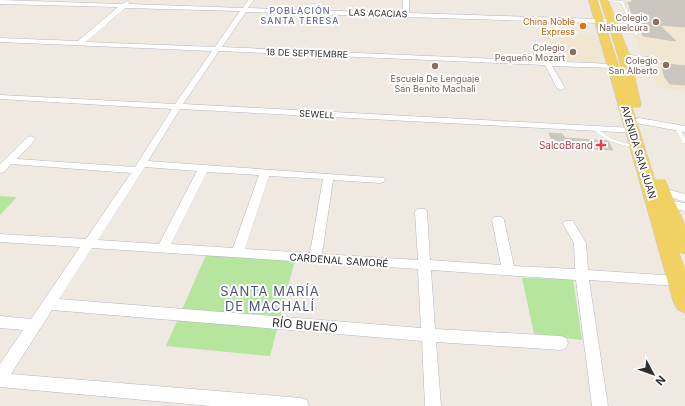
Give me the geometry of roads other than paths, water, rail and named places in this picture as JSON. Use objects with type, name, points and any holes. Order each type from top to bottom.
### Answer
[{"type":"main road","name":"AVENIDA SAN JUAN","points":[[593,0],[608,22]]},
{"type":"main road","name":"AVENIDA SAN JUAN","points":[[604,0],[608,22],[622,67],[636,126],[685,247]]},
{"type":"main road","name":"AVENIDA SAN JUAN","points":[[636,126],[638,148],[685,304]]},
{"type":"street","points":[[81,42],[131,0]]},
{"type":"street","points":[[251,0],[178,106],[140,167],[48,304],[0,379],[301,406]]},
{"type":"street","points":[[406,0],[406,14]]},
{"type":"street","name":"LAS ACACIAS","points":[[0,2],[406,14],[608,22]]},
{"type":"street","name":"18 DE SEPTIEMBRE","points":[[0,40],[81,42],[622,67],[647,57]]},
{"type":"street","points":[[547,63],[561,88]]},
{"type":"street","name":"SEWELL","points":[[0,97],[596,129],[636,126],[681,128]]},
{"type":"street","points":[[0,170],[30,139]]},
{"type":"street","points":[[9,161],[140,167],[204,168],[380,180]]},
{"type":"street","points":[[163,248],[204,168]]},
{"type":"street","points":[[237,253],[265,172]]},
{"type":"street","points":[[315,258],[329,176]]},
{"type":"street","points":[[664,198],[685,198]]},
{"type":"street","points":[[664,198],[685,207]]},
{"type":"street","points":[[421,212],[433,406]]},
{"type":"street","points":[[498,220],[509,271]]},
{"type":"street","points":[[569,224],[580,243],[582,276],[600,406]]},
{"type":"street","name":"CARDENAL SAMORÉ","points":[[0,238],[677,281]]},
{"type":"street","name":"RÍO BUENO","points":[[48,304],[428,335],[561,343]]},
{"type":"street","points":[[0,322],[35,325]]},
{"type":"lane","points":[[604,0],[622,2],[636,34]]},
{"type":"lane","points":[[608,22],[633,27]]},
{"type":"lane","points":[[681,128],[678,130],[685,142]]},
{"type":"lane","points":[[596,129],[599,133],[605,136],[638,148]]},
{"type":"place","name":"Colegio Nahuelcura","points":[[656,22]]},
{"type":"place","name":"China Noble Express","points":[[583,26]]},
{"type":"place","name":"Colegio Pequeño Mozart","points":[[573,52]]},
{"type":"place","name":"Colegio San Alberto","points":[[666,65]]},
{"type":"place","name":"Escuela De Lenguaje San Benito Machali","points":[[435,66]]},
{"type":"place","name":"SalcoBrand","points":[[601,145]]},
{"type":"district","name":"POBLACIÓN SANTA TERESA","points":[[300,16]]},
{"type":"district","name":"SANTA MARÍA DE MACHALÍ","points":[[270,298]]}]
